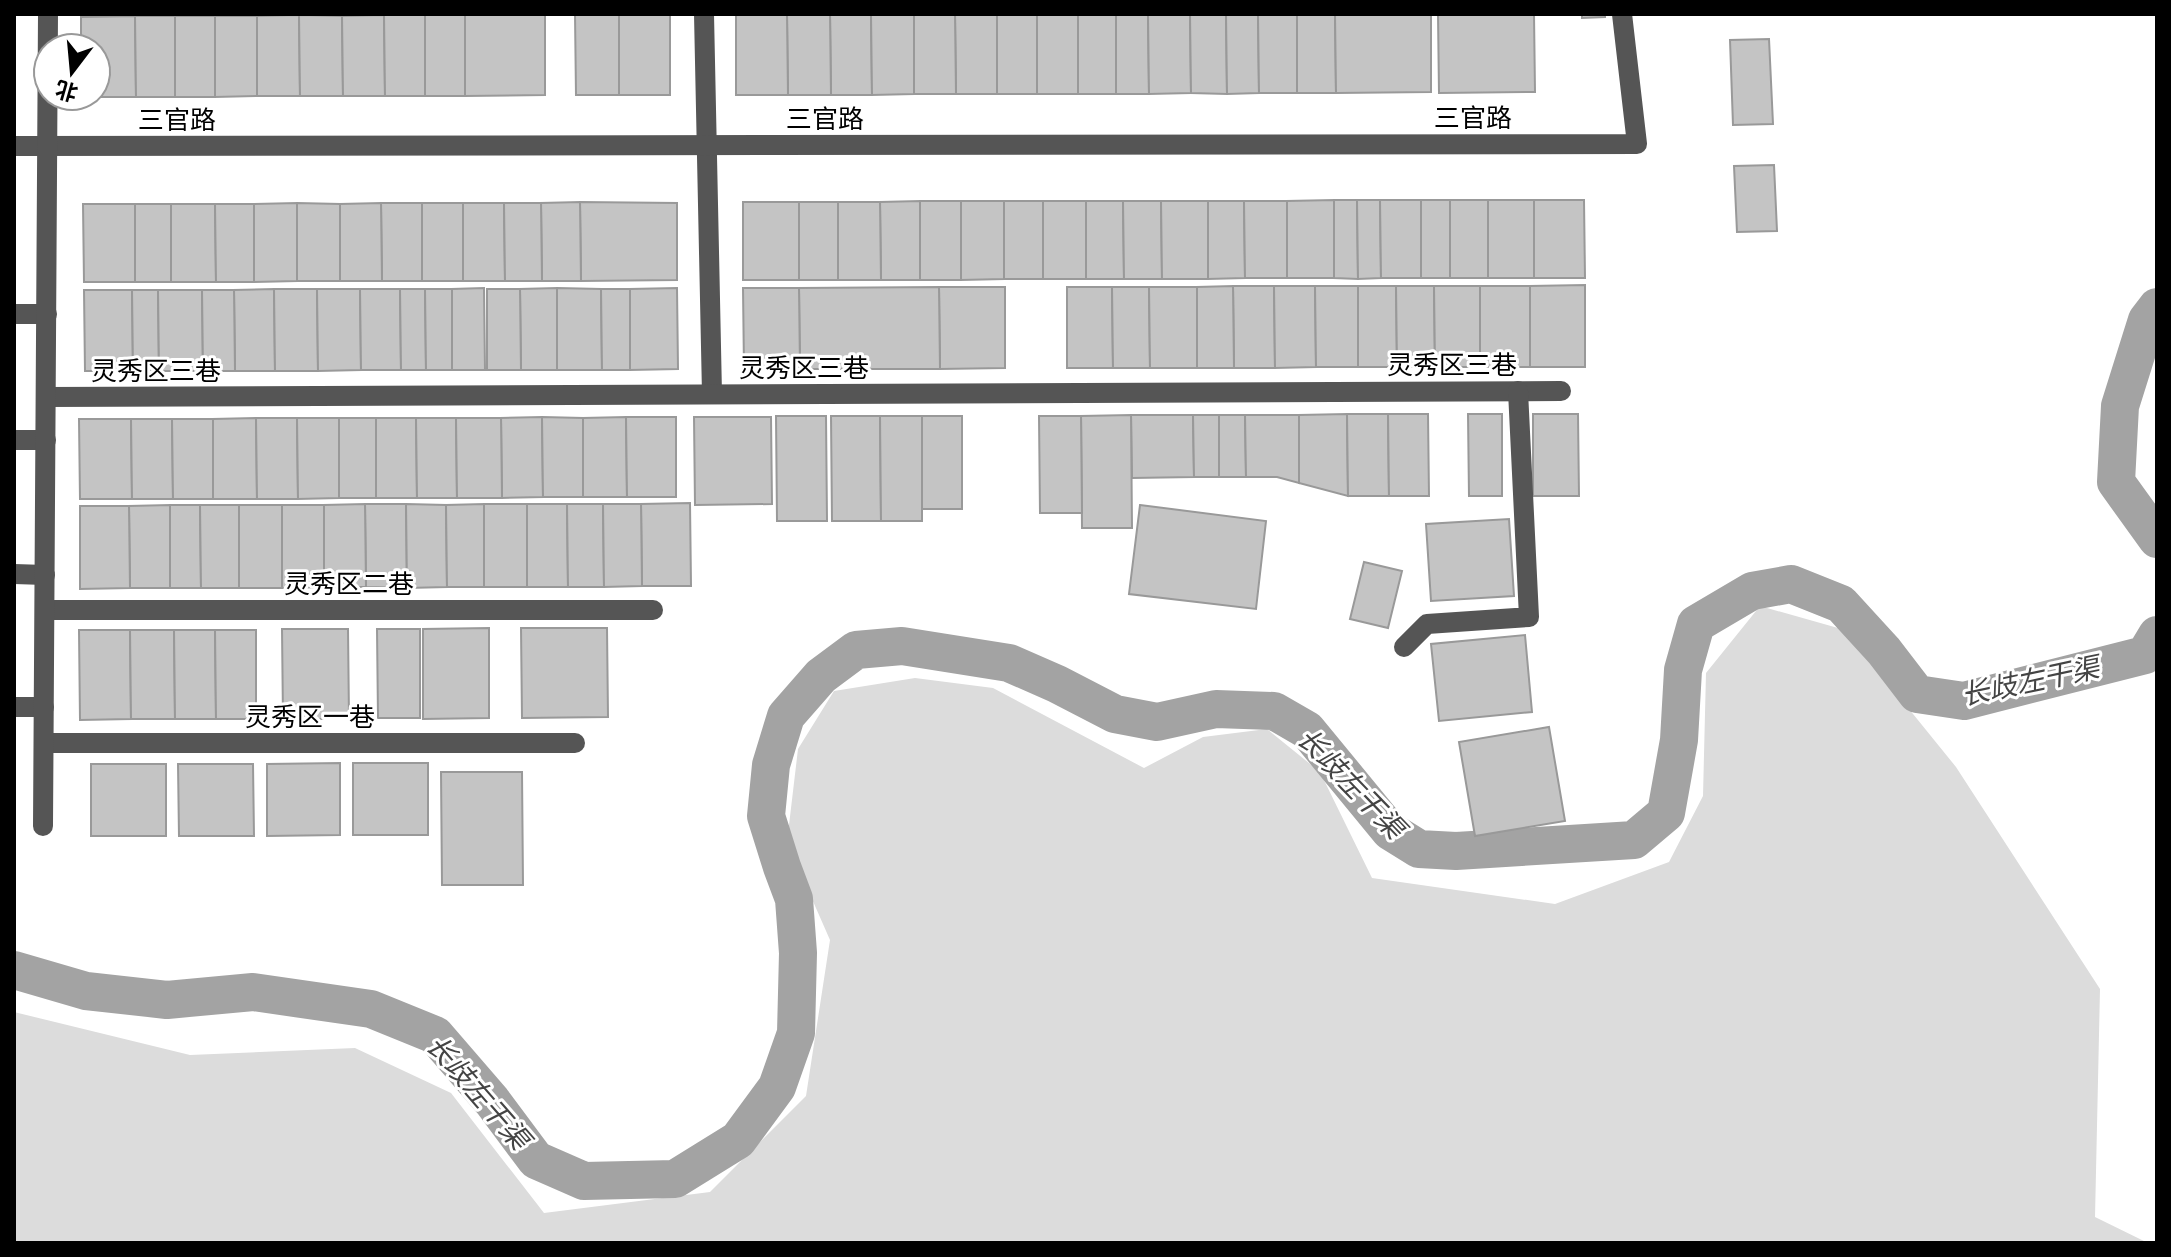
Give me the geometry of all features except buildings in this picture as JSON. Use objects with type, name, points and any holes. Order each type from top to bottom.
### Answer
[{"type":"street","points":[[43,826],[48,14]]},
{"type":"street","points":[[704,14],[712,394]]},
{"type":"street","name":"三官路","points":[[14,146],[1637,144],[1622,14]]},
{"type":"street","points":[[14,314],[47,314]]},
{"type":"street","points":[[1404,647],[1427,624],[1529,617],[1518,391]]},
{"type":"street","name":"灵秀区三巷","points":[[46,397],[1561,391]]},
{"type":"street","points":[[14,440],[46,440]]},
{"type":"street","points":[[14,574],[45,575]]},
{"type":"street","name":"灵秀区二巷","points":[[45,610],[653,610]]},
{"type":"street","points":[[14,707],[44,707]]},
{"type":"street","name":"灵秀区一巷","points":[[44,743],[575,743]]},
{"type":"shaded area","points":[[1760,606],[1845,630],[1956,767],[2100,989],[2095,1217],[2148,1243],[14,1243],[14,1012],[190,1055],[355,1048],[451,1093],[544,1213],[710,1192],[806,1096],[830,940],[787,842],[798,749],[834,691],[915,678],[993,688],[1144,768],[1203,737],[1267,729],[1320,772],[1372,878],[1555,904],[1669,862],[1703,796],[1706,673]]},
{"type":"waterway","name":"长歧左干渠","points":[[2157,307],[2147,320],[2120,406],[2116,482],[2157,539]]},
{"type":"waterway","name":"长歧左干渠","points":[[14,970],[86,991],[167,1000],[253,992],[371,1009],[435,1035],[492,1101],[536,1160],[584,1181],[675,1179],[738,1140],[777,1087],[796,1033],[798,953],[794,899],[766,816],[771,765],[786,716],[821,676],[856,650],[902,646],[1009,663],[1115,714],[1157,722],[1216,709],[1274,711],[1307,730],[1390,831],[1419,849],[1456,851],[1634,840],[1666,813],[1679,740],[1683,670],[1696,624],[1752,591],[1791,584],[1841,604],[1884,651],[1917,694],[1964,701],[2145,655],[2157,635]]}]
